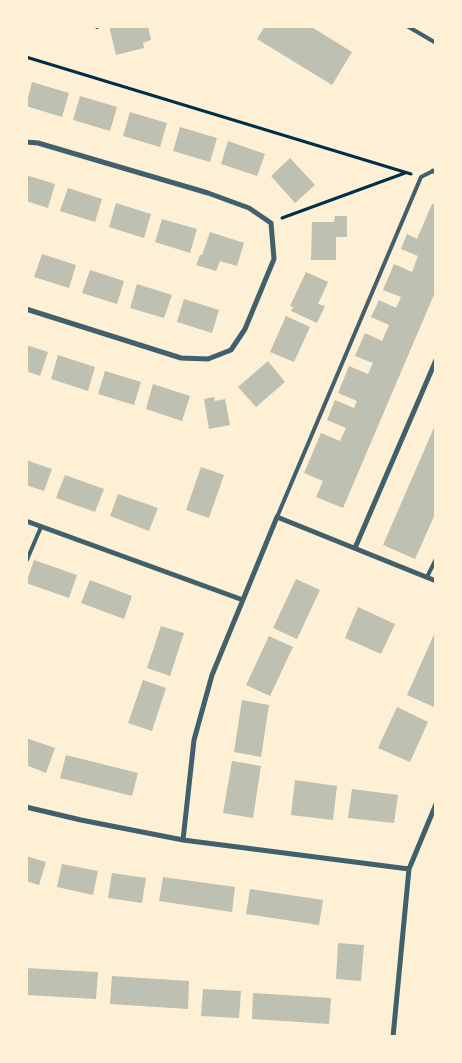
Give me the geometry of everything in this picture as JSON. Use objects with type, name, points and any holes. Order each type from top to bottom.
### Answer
[{"type":"street","points":[[26,142],[38,142],[208,193],[248,208],[271,222],[274,260],[245,329],[232,350],[208,359],[181,358],[26,309]]},
{"type":"street","points":[[355,548],[436,360]]},
{"type":"street","points":[[184,840],[194,740],[212,675],[277,517],[436,581]]},
{"type":"street","points":[[26,521],[243,600]]},
{"type":"street","points":[[393,1037],[409,869],[436,804]]},
{"type":"street","points":[[26,807],[184,840],[409,869]]},
{"type":"lane","points":[[407,26],[436,43]]},
{"type":"lane","points":[[277,517],[421,177],[434,172]]},
{"type":"lane","points":[[26,562],[41,526]]},
{"type":"lane","points":[[428,577],[436,559]]},
{"type":"path","points":[[26,58],[421,177]]},
{"type":"path","points":[[271,222],[406,172]]},
{"type":"building","points":[[109,26],[148,26],[151,40],[143,43],[144,48],[116,55]]},
{"type":"building","points":[[265,26],[310,26],[352,52],[332,85],[257,39]]},
{"type":"building","points":[[32,82],[69,93],[62,117],[26,106]]},
{"type":"building","points":[[80,96],[117,107],[110,131],[73,120]]},
{"type":"building","points":[[130,112],[167,123],[160,147],[123,136]]},
{"type":"building","points":[[180,127],[217,138],[210,162],[173,151]]},
{"type":"building","points":[[228,141],[265,154],[257,176],[221,164]]},
{"type":"building","points":[[290,158],[315,185],[295,203],[271,176]]},
{"type":"building","points":[[26,175],[55,184],[48,208],[26,201]]},
{"type":"building","points":[[68,188],[102,199],[95,222],[60,211]]},
{"type":"building","points":[[116,203],[151,214],[144,238],[109,227]]},
{"type":"building","points":[[432,204],[436,205],[436,290],[343,508],[316,497],[323,481],[304,473],[321,433],[340,441],[346,428],[327,420],[335,400],[354,408],[357,401],[338,393],[349,366],[368,374],[373,363],[355,356],[365,333],[382,341],[389,325],[371,317],[379,300],[396,308],[401,297],[383,290],[394,264],[412,272],[418,256],[401,249],[407,234],[417,239]]},
{"type":"building","points":[[335,216],[347,216],[347,237],[336,237],[336,260],[311,260],[312,222],[334,222]]},
{"type":"building","points":[[162,219],[197,229],[190,253],[155,242]]},
{"type":"building","points":[[210,232],[244,243],[237,266],[220,261],[216,271],[196,265],[200,255],[202,255]]},
{"type":"building","points":[[42,254],[76,265],[69,288],[34,277]]},
{"type":"building","points":[[90,270],[124,281],[117,304],[82,293]]},
{"type":"building","points":[[306,272],[328,282],[318,304],[325,306],[317,323],[291,311],[293,307],[290,306]]},
{"type":"building","points":[[137,284],[172,295],[164,318],[130,308]]},
{"type":"building","points":[[184,299],[219,310],[212,333],[177,322]]},
{"type":"building","points":[[286,316],[310,327],[294,362],[270,352]]},
{"type":"building","points":[[26,345],[48,352],[40,376],[26,371]]},
{"type":"building","points":[[58,355],[95,367],[88,391],[51,379]]},
{"type":"building","points":[[268,361],[285,382],[256,407],[238,387]]},
{"type":"building","points":[[105,371],[141,382],[134,405],[98,394]]},
{"type":"building","points":[[153,384],[190,396],[182,421],[146,409]]},
{"type":"building","points":[[214,397],[215,401],[225,399],[230,425],[209,429],[204,399]]},
{"type":"building","points":[[436,423],[436,512],[415,559],[383,545]]},
{"type":"building","points":[[26,460],[52,469],[44,491],[26,485]]},
{"type":"building","points":[[201,467],[224,475],[209,518],[186,510]]},
{"type":"building","points":[[65,475],[104,489],[95,512],[56,498]]},
{"type":"building","points":[[118,494],[158,508],[149,531],[110,516]]},
{"type":"building","points":[[34,560],[77,575],[69,598],[26,583]]},
{"type":"building","points":[[296,579],[320,590],[297,639],[273,628]]},
{"type":"building","points":[[90,580],[132,596],[124,619],[81,603]]},
{"type":"building","points":[[358,607],[395,624],[381,654],[345,638]]},
{"type":"building","points":[[161,626],[184,633],[170,676],[147,668]]},
{"type":"building","points":[[436,630],[436,708],[407,695]]},
{"type":"building","points":[[269,636],[293,647],[270,696],[246,685]]},
{"type":"building","points":[[143,680],[166,688],[152,731],[128,723]]},
{"type":"building","points":[[242,700],[269,705],[261,757],[234,752]]},
{"type":"building","points":[[397,707],[428,722],[410,762],[378,748]]},
{"type":"building","points":[[26,738],[55,748],[46,773],[26,765]]},
{"type":"building","points":[[66,755],[138,773],[132,796],[60,778]]},
{"type":"building","points":[[232,761],[261,766],[253,818],[223,813]]},
{"type":"building","points":[[295,780],[337,786],[333,820],[291,815]]},
{"type":"building","points":[[352,789],[398,795],[394,823],[348,818]]},
{"type":"building","points":[[26,856],[46,862],[39,885],[26,881]]},
{"type":"building","points":[[62,864],[98,871],[93,895],[57,887]]},
{"type":"building","points":[[112,873],[146,878],[142,903],[108,898]]},
{"type":"building","points":[[163,877],[235,887],[232,912],[159,901]]},
{"type":"building","points":[[250,889],[323,900],[319,925],[246,914]]},
{"type":"building","points":[[338,943],[364,945],[361,981],[336,979]]},
{"type":"building","points":[[26,968],[98,972],[96,999],[26,995]]},
{"type":"building","points":[[112,976],[189,981],[188,1009],[110,1004]]},
{"type":"building","points":[[203,989],[241,991],[239,1018],[201,1016]]},
{"type":"building","points":[[253,993],[331,998],[329,1024],[252,1019]]}]
